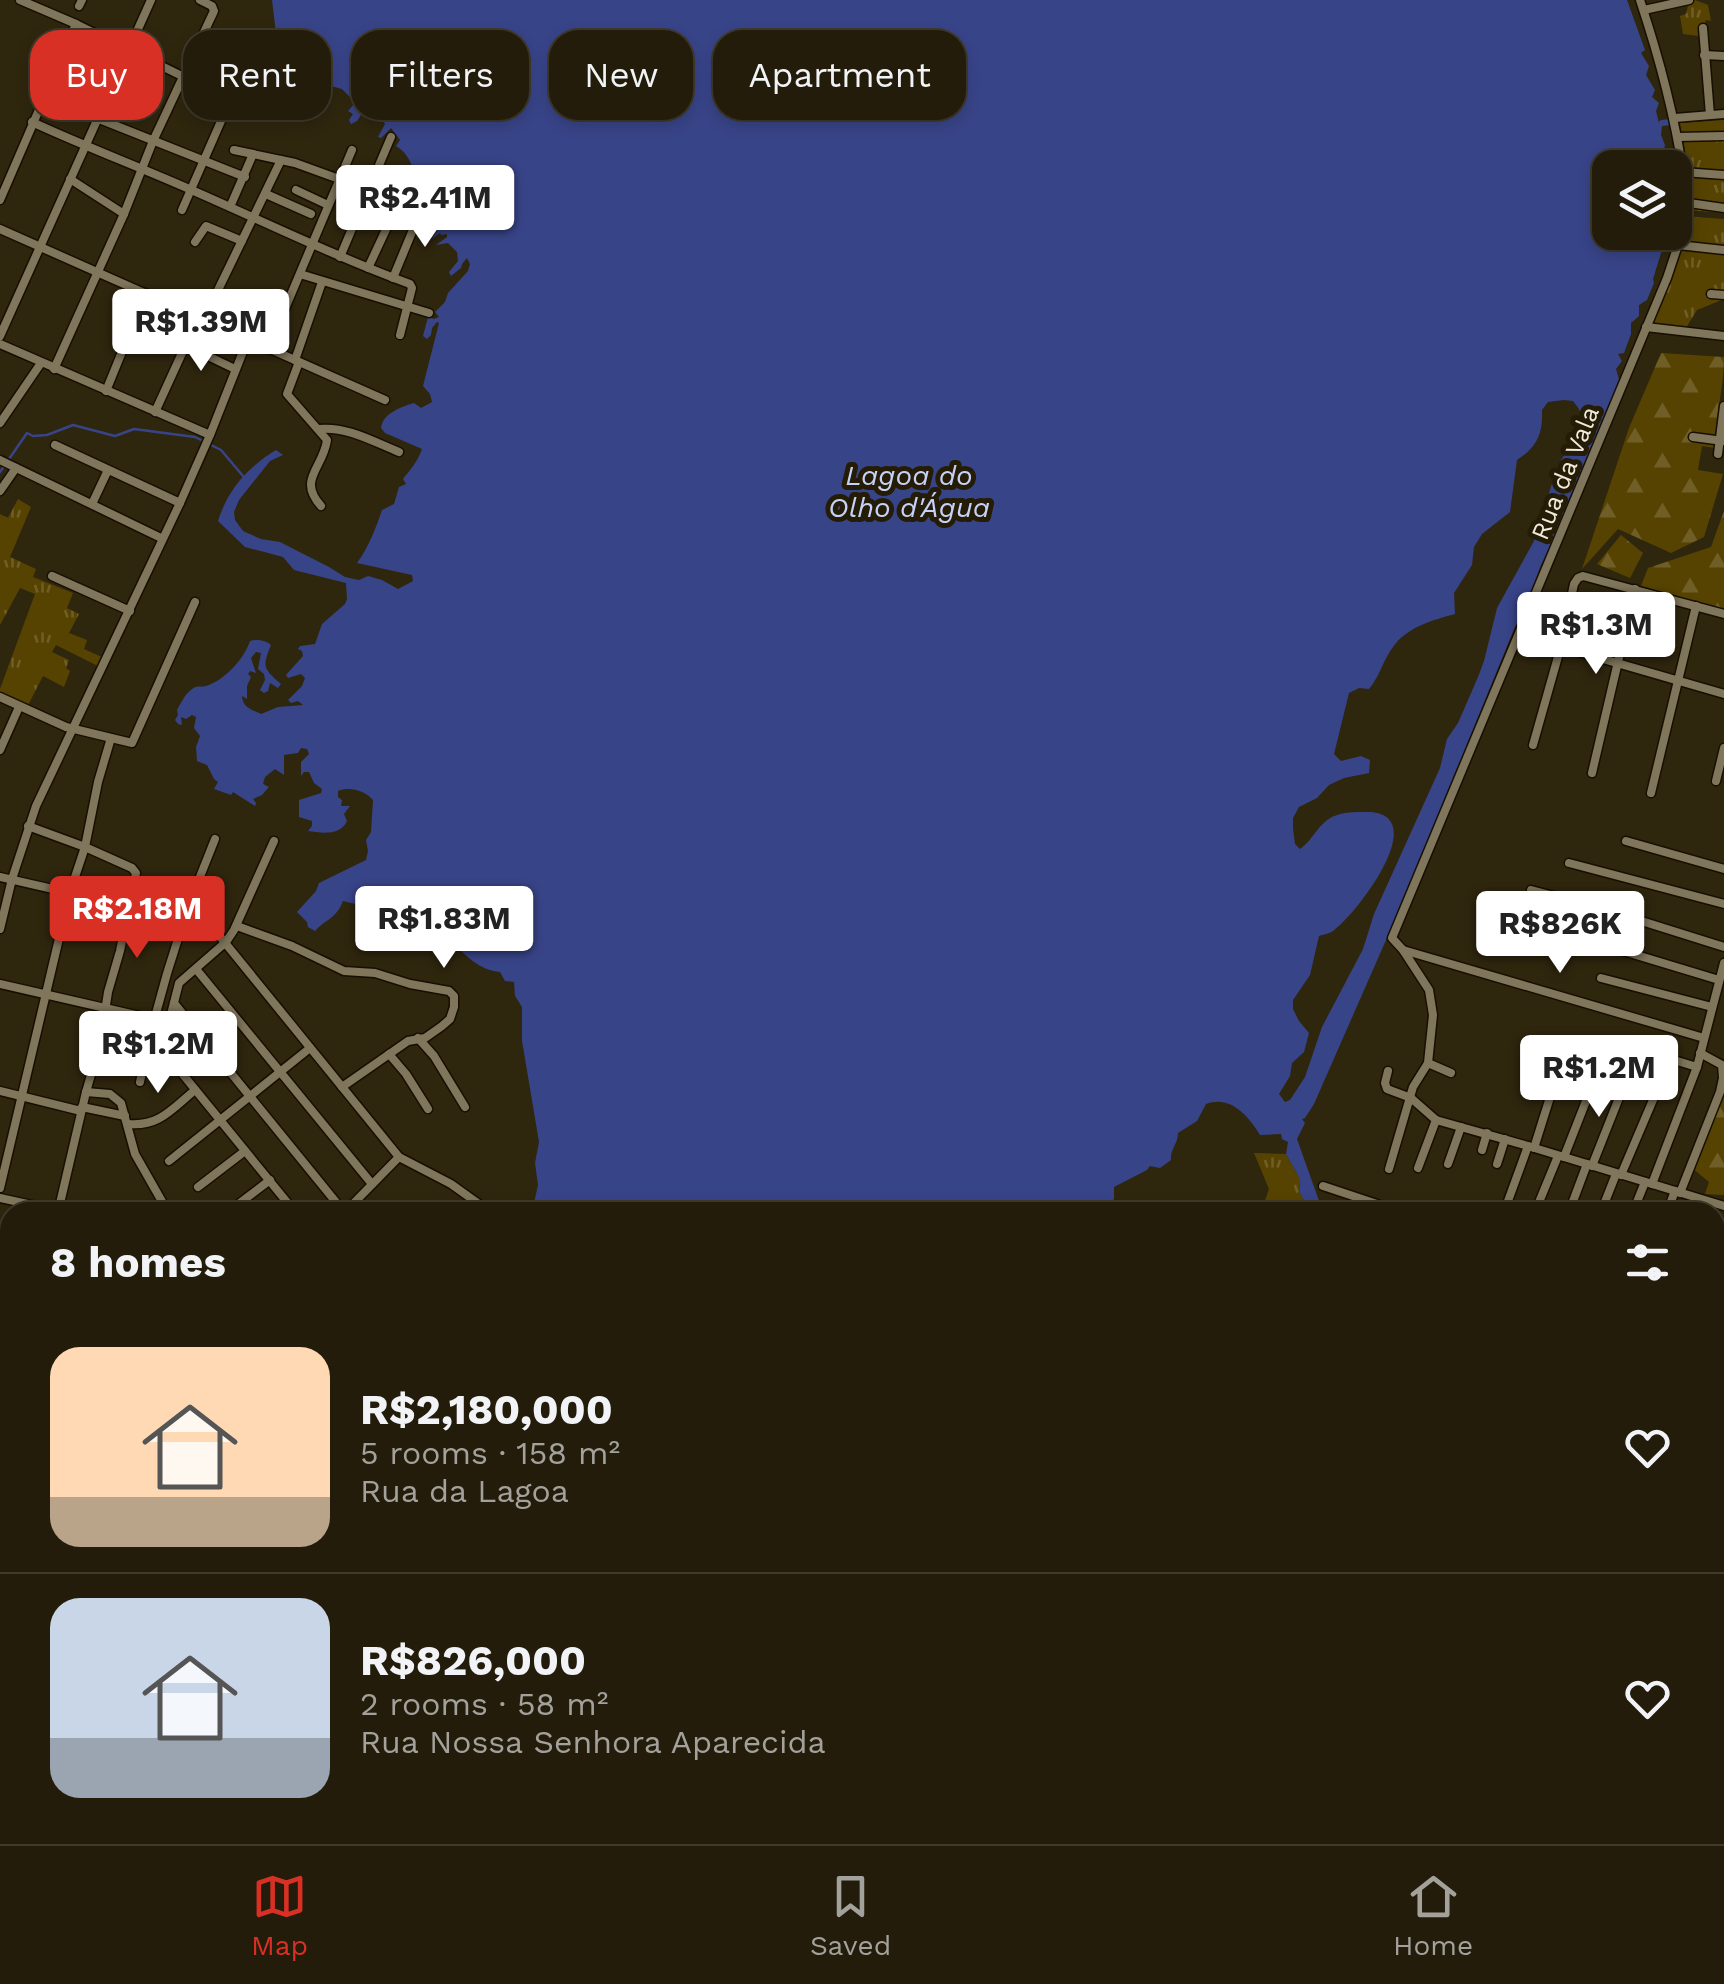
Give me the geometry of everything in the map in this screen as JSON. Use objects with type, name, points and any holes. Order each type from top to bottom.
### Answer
[{"type":"street","points":[[20,0],[88,30]]},
{"type":"street","points":[[44,10],[48,0]]},
{"type":"street","points":[[137,30],[151,0]]},
{"type":"street","points":[[200,0],[214,7],[204,30]]},
{"type":"street","points":[[1640,0],[1674,118],[1683,172],[1724,175]]},
{"type":"street","points":[[1644,10],[1688,0]]},
{"type":"street","points":[[1,194],[76,24]]},
{"type":"street","points":[[1703,28],[1710,115]]},
{"type":"street","points":[[1704,55],[1724,56]]},
{"type":"street","points":[[54,369],[183,80]]},
{"type":"street","points":[[1674,118],[1724,114]]},
{"type":"street","points":[[0,336],[98,120]]},
{"type":"street","points":[[100,120],[245,177]]},
{"type":"street","points":[[182,210],[222,120]]},
{"type":"street","points":[[32,122],[311,245],[410,284],[400,336]]},
{"type":"street","points":[[1678,136],[1724,136]]},
{"type":"street","points":[[340,257],[391,137]]},
{"type":"street","points":[[234,150],[310,167],[339,179]]},
{"type":"street","points":[[268,348],[352,150]]},
{"type":"street","points":[[230,208],[253,154]]},
{"type":"street","points":[[155,412],[184,346],[282,160]]},
{"type":"street","points":[[70,179],[124,214]]},
{"type":"street","points":[[368,268],[405,189]]},
{"type":"street","points":[[296,190],[328,205]]},
{"type":"street","points":[[266,194],[310,214]]},
{"type":"street","points":[[1692,203],[1724,208]]},
{"type":"street","points":[[394,278],[422,208]]},
{"type":"street","points":[[195,242],[206,226],[242,241]]},
{"type":"street","points":[[0,229],[384,400]]},
{"type":"street","name":"Rua da Vala","points":[[1404,950],[1393,936],[1678,244],[1724,250]]},
{"type":"street","points":[[300,274],[429,313]]},
{"type":"street","points":[[321,506],[310,492],[328,443],[287,394],[322,282]]},
{"type":"street","points":[[106,391],[146,294]]},
{"type":"street","points":[[1711,294],[1724,295]]},
{"type":"street","points":[[1646,327],[1724,336]]},
{"type":"street","points":[[0,929],[28,826],[180,503],[248,339]]},
{"type":"street","points":[[0,344],[210,436]]},
{"type":"street","points":[[184,346],[234,369]]},
{"type":"street","points":[[0,423],[41,363]]},
{"type":"street","points":[[1718,454],[1724,406]]},
{"type":"street","points":[[320,429],[346,431],[399,452]]},
{"type":"street","points":[[1693,437],[1722,441]]},
{"type":"street","points":[[55,445],[180,503]]},
{"type":"street","points":[[0,460],[161,538]]},
{"type":"street","points":[[0,491],[16,468]]},
{"type":"street","points":[[92,504],[108,470]]},
{"type":"street","points":[[52,576],[130,612]]},
{"type":"street","points":[[1533,744],[1578,578],[1583,576],[1724,614]]},
{"type":"street","points":[[1592,772],[1635,589]]},
{"type":"street","points":[[0,697],[72,729],[130,743],[194,602]]},
{"type":"street","points":[[1652,793],[1696,606]]},
{"type":"street","points":[[1520,635],[1724,694]]},
{"type":"street","points":[[0,750],[5,727],[20,707]]},
{"type":"street","points":[[0,1188],[111,738]]},
{"type":"street","points":[[1716,781],[1724,748]]},
{"type":"street","points":[[28,826],[85,847],[136,873],[62,1202]]},
{"type":"street","points":[[140,1082],[153,1019],[184,918],[215,839]]},
{"type":"street","points":[[274,840],[237,926],[226,942],[179,982],[164,1051],[286,1202]]},
{"type":"street","points":[[1626,841],[1724,869]]},
{"type":"street","points":[[1569,863],[1724,904]]},
{"type":"street","points":[[0,876],[210,926],[399,1157],[478,1202]]},
{"type":"street","points":[[1531,890],[1724,947]]},
{"type":"street","points":[[1514,918],[1720,980]]},
{"type":"street","points":[[237,926],[344,971],[374,973],[449,991],[454,996],[450,1018],[425,1038],[408,1041],[342,1088]]},
{"type":"street","points":[[1404,950],[1704,1038]]},
{"type":"street","points":[[1389,1168],[1415,1082],[1428,1063],[1432,1015],[1430,994],[1404,950]]},
{"type":"street","points":[[1639,1202],[1697,1067],[1724,962]]},
{"type":"street","points":[[196,969],[372,1184]]},
{"type":"street","points":[[1601,978],[1712,1007]]},
{"type":"street","points":[[0,984],[153,1019]]},
{"type":"street","points":[[173,1002],[337,1202]]},
{"type":"street","points":[[418,1038],[434,1056],[464,1107]]},
{"type":"street","points":[[169,1161],[310,1048]]},
{"type":"street","points":[[389,1054],[428,1109]]},
{"type":"street","points":[[1654,1054],[1697,1067]]},
{"type":"street","points":[[1672,1202],[1722,1092],[1722,1065],[1700,1054]]},
{"type":"street","points":[[1605,1202],[1670,1060]]},
{"type":"street","points":[[1428,1063],[1451,1073]]},
{"type":"street","points":[[1573,1202],[1632,1065]]},
{"type":"street","points":[[1540,1202],[1600,1068]]},
{"type":"street","points":[[1388,1071],[1387,1089],[1410,1098],[1436,1120],[1709,1202]]},
{"type":"street","points":[[0,1091],[153,1123],[195,1090]]},
{"type":"street","points":[[86,1092],[116,1097],[130,1141],[162,1202]]},
{"type":"street","points":[[1508,1202],[1552,1094]]},
{"type":"street","points":[[1418,1168],[1436,1120]]},
{"type":"street","points":[[1448,1164],[1461,1127]]},
{"type":"street","points":[[1482,1150],[1486,1134]]},
{"type":"street","points":[[1497,1164],[1505,1139]]},
{"type":"street","points":[[198,1187],[245,1150]]},
{"type":"street","points":[[355,1202],[399,1157]]},
{"type":"street","points":[[241,1202],[270,1180]]},
{"type":"street","points":[[1323,1186],[1371,1202]]},
{"type":"green space","points":[[1695,0],[1708,5],[1711,21],[1706,20],[1699,36],[1683,34],[1680,16],[1686,14]]},
{"type":"green space","points":[[1724,120],[1724,213],[1692,210],[1692,150],[1685,150],[1680,123]]},
{"type":"green space","points":[[1692,217],[1724,219],[1724,299],[1697,310],[1686,328],[1652,324],[1676,250],[1692,250]]},
{"type":"green space","points":[[1661,353],[1724,357],[1715,448],[1702,446],[1698,470],[1723,474],[1704,537],[1671,553],[1618,529],[1582,569],[1629,428]]},
{"type":"green space","points":[[18,499],[31,507],[10,557],[36,569],[33,577],[73,593],[67,608],[79,614],[69,633],[87,640],[84,649],[104,658],[100,667],[56,645],[52,652],[69,660],[64,687],[43,676],[27,707],[0,695],[35,594],[20,588],[0,625],[0,514],[8,518]]},
{"type":"green space","points":[[1724,511],[1724,610],[1641,586],[1648,568],[1711,547]]},
{"type":"green space","points":[[1621,535],[1643,553],[1630,578],[1597,564]]},
{"type":"green space","points":[[1722,1095],[1724,1195],[1705,1194],[1709,1182],[1691,1167]]},
{"type":"green space","points":[[1254,1153],[1286,1154],[1299,1177],[1305,1202],[1264,1202],[1269,1189]]},
{"type":"water","name":"Lagoa do Olho d'Água","points":[[272,0],[1627,0],[1645,50],[1641,53],[1649,66],[1646,75],[1655,90],[1652,97],[1659,103],[1656,111],[1665,145],[1664,150],[1592,150],[1592,250],[1662,250],[1654,283],[1647,300],[1639,305],[1639,316],[1631,323],[1624,353],[1618,354],[1622,361],[1616,369],[1620,383],[1514,629],[1466,747],[1469,752],[1457,768],[1419,865],[1314,1104],[1302,1119],[1305,1123],[1297,1139],[1319,1202],[1305,1202],[1299,1177],[1286,1154],[1288,1142],[1281,1134],[1260,1135],[1238,1109],[1215,1102],[1206,1104],[1197,1121],[1178,1133],[1171,1160],[1160,1168],[1150,1166],[1114,1187],[1112,1202],[534,1202],[539,1142],[522,1041],[522,1007],[515,996],[514,982],[505,981],[500,972],[472,961],[442,934],[386,900],[373,900],[364,906],[343,901],[315,931],[308,927],[297,912],[319,883],[366,860],[373,800],[357,790],[338,791],[341,806],[350,806],[344,814],[344,826],[330,832],[308,831],[312,821],[299,817],[299,800],[321,793],[322,789],[309,772],[301,776],[301,762],[309,754],[307,749],[284,755],[284,775],[275,769],[265,777],[263,784],[269,787],[253,799],[255,806],[233,792],[231,795],[214,789],[218,782],[207,765],[197,761],[200,736],[194,728],[196,717],[181,717],[182,725],[175,720],[189,692],[227,674],[252,640],[271,645],[266,667],[281,684],[278,688],[270,683],[264,693],[260,690],[265,680],[258,669],[261,653],[256,652],[251,658],[256,673],[248,674],[251,677],[247,699],[242,696],[246,706],[261,714],[278,707],[303,705],[288,700],[305,678],[301,674],[288,678],[286,675],[303,656],[300,646],[315,644],[322,624],[347,599],[346,583],[294,570],[283,557],[245,547],[218,521],[240,480],[276,450],[283,455],[270,461],[234,512],[243,531],[280,542],[345,577],[359,580],[368,576],[398,589],[413,581],[412,575],[357,563],[382,510],[394,504],[399,487],[406,484],[403,479],[422,449],[381,428],[385,418],[398,409],[414,403],[421,408],[432,402],[423,386],[439,323],[427,339],[423,336],[428,317],[439,317],[435,312],[470,264],[467,258],[451,276],[449,272],[458,261],[457,252],[448,243],[436,245],[447,234],[440,233],[432,239],[438,228],[436,219],[419,200],[410,163],[396,146],[400,140],[391,128],[378,137],[385,124],[383,120],[529,120],[529,30],[351,30],[351,98],[342,89],[331,86],[331,30],[276,30]],"holes":[[[1573,401],[1581,416],[1578,436],[1561,460],[1534,541],[1497,608],[1478,677],[1447,739],[1440,768],[1374,914],[1363,949],[1322,1027],[1305,1077],[1285,1102],[1279,1094],[1290,1076],[1292,1063],[1304,1052],[1309,1033],[1293,1009],[1293,1000],[1310,975],[1319,936],[1344,921],[1371,887],[1392,847],[1394,830],[1387,818],[1370,812],[1351,812],[1327,820],[1300,849],[1295,844],[1293,818],[1299,807],[1317,798],[1329,785],[1369,773],[1370,760],[1361,756],[1341,761],[1334,754],[1349,693],[1369,689],[1390,652],[1406,634],[1455,614],[1454,593],[1472,565],[1474,547],[1482,534],[1510,512],[1517,460],[1537,439],[1542,410],[1548,402]]]},
{"type":"waterway","points":[[1662,123],[1678,121]]},
{"type":"waterway","points":[[0,472],[27,433],[47,435],[73,425],[115,436],[134,429],[195,437],[221,450],[243,476]]}]
